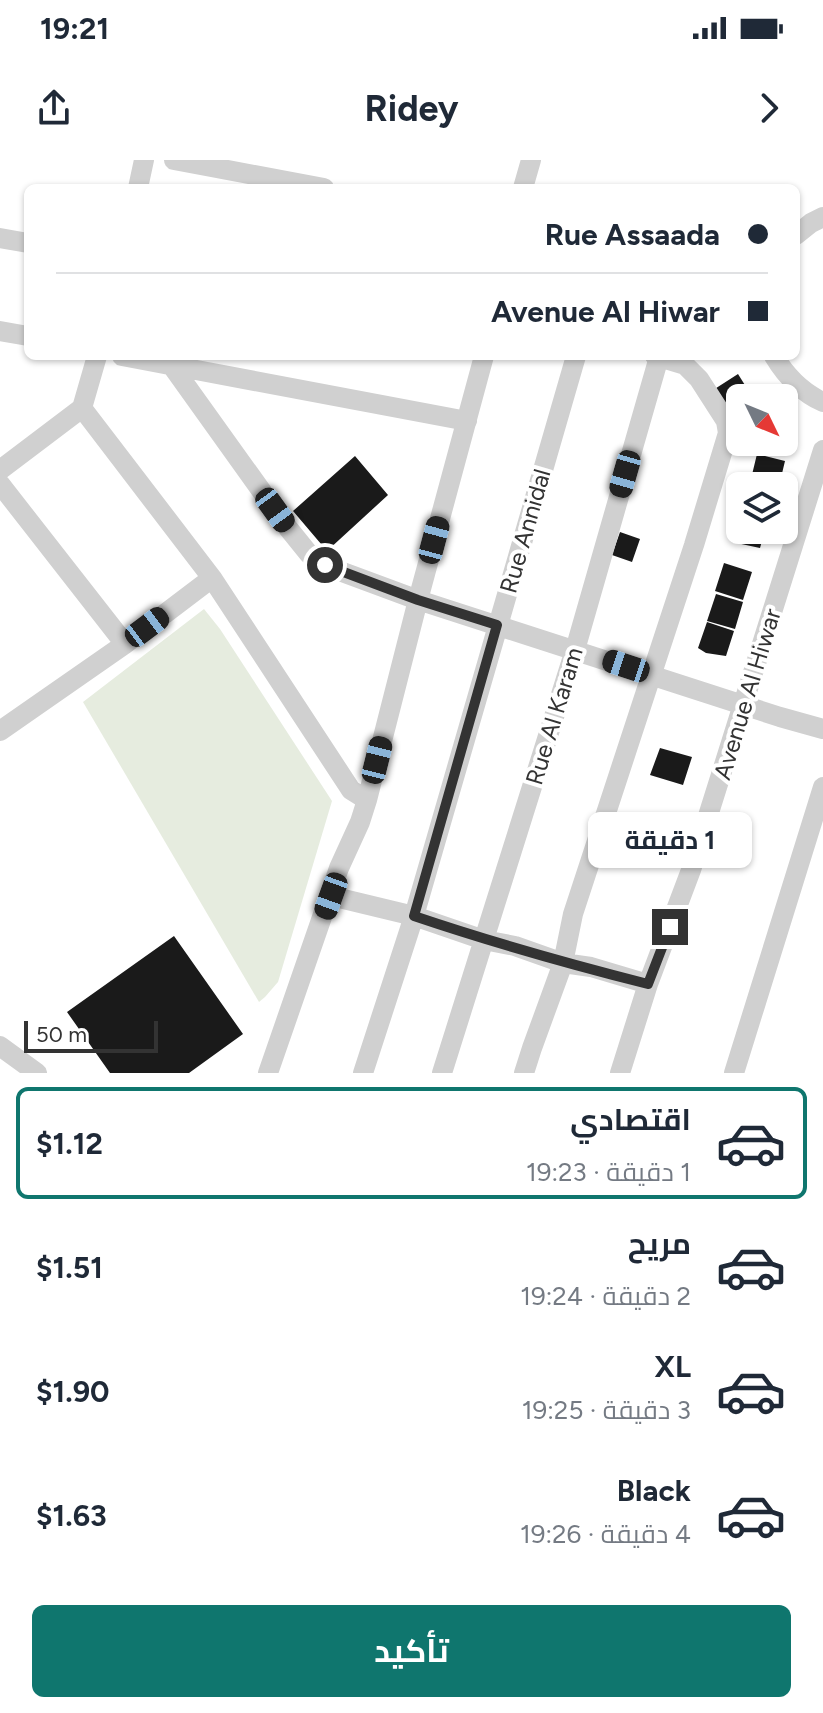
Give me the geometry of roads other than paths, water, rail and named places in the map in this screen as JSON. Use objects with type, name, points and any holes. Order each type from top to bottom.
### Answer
[{"type":"street","points":[[139,184],[144,160]]},
{"type":"street","points":[[174,160],[303,184]]},
{"type":"street","points":[[524,184],[531,160]]},
{"type":"street","points":[[800,232],[823,217]]},
{"type":"street","points":[[0,238],[24,242]]},
{"type":"street","points":[[1,332],[24,335]]},
{"type":"street","points":[[4,459],[82,408],[96,360]]},
{"type":"street","points":[[142,360],[467,421]]},
{"type":"street","points":[[268,1073],[339,868],[367,800],[483,360]]},
{"type":"street","name":"Rue Annidal","points":[[363,1073],[414,916],[575,360]]},
{"type":"street","name":"Rue Al Karam","points":[[442,1073],[575,650],[656,360]]},
{"type":"street","points":[[524,1073],[563,963],[573,914],[728,433],[726,421],[699,379],[685,365],[669,360]]},
{"type":"street","points":[[776,360],[785,374],[800,388],[823,402]]},
{"type":"street","points":[[172,366],[288,528],[309,554],[325,565],[418,600],[823,729]]},
{"type":"street","points":[[82,408],[212,578],[351,790],[367,800]]},
{"type":"street","name":"Avenue Al Hiwar","points":[[620,1073],[648,984],[691,870],[823,450]]},
{"type":"street","points":[[0,484],[125,644]]},
{"type":"street","points":[[0,731],[125,644],[212,578]]},
{"type":"street","points":[[734,1073],[816,834],[823,787]]},
{"type":"street","points":[[331,896],[414,916],[563,963],[591,967],[648,984]]},
{"type":"street","points":[[0,1046],[37,1073]]}]
